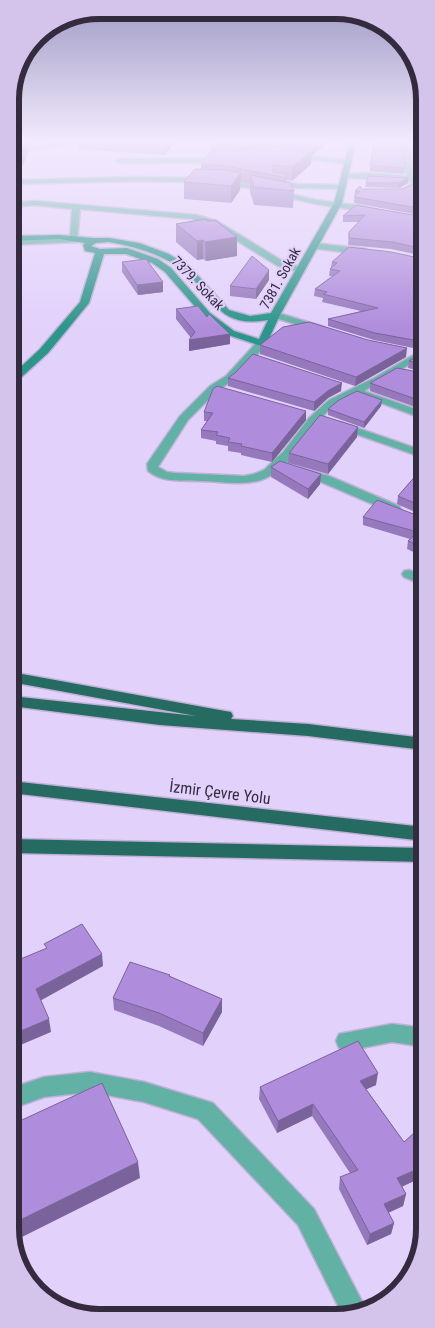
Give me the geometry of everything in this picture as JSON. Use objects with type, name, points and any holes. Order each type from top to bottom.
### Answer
[{"type":"highway","points":[[19,678],[308,730]]},
{"type":"highway","points":[[19,702],[160,719],[308,730],[416,743]]},
{"type":"highway","name":"İzmir Çevre Yolu","points":[[19,787],[416,833]]},
{"type":"highway","points":[[19,846],[416,854]]},
{"type":"street","points":[[48,204],[193,217],[214,223],[281,264],[301,269]]},
{"type":"street","points":[[332,204],[378,212]]},
{"type":"street","name":"7381. Sokak","points":[[262,343],[275,315],[337,205]]},
{"type":"street","points":[[19,243],[74,240],[76,206]]},
{"type":"street","name":"7379. Sokak","points":[[19,239],[59,237],[74,240],[109,240],[149,248],[182,265],[194,276],[218,306],[235,316],[256,318],[275,315]]},
{"type":"street","points":[[19,374],[44,351],[84,303],[100,252],[88,249],[88,245],[94,241]]},
{"type":"street","points":[[112,251],[119,248],[118,242]]},
{"type":"street","points":[[314,246],[372,252]]},
{"type":"street","name":"7379. Sokak","points":[[100,252],[133,253],[155,261],[168,270],[207,315],[231,333],[262,343]]},
{"type":"street","points":[[275,315],[334,333]]},
{"type":"street","points":[[262,343],[255,357],[230,378],[214,388],[184,418],[153,464],[152,468],[157,473],[166,476],[249,478],[259,476],[277,465],[312,416],[332,402],[369,386],[416,357]]},
{"type":"street","points":[[400,351],[416,353]]},
{"type":"street","points":[[394,370],[413,374]]},
{"type":"street","points":[[338,385],[416,413]]},
{"type":"street","points":[[214,388],[230,393]]},
{"type":"street","points":[[312,416],[416,451]]},
{"type":"street","points":[[277,465],[325,479],[406,515]]},
{"type":"street","points":[[409,574],[416,577]]},
{"type":"street","points":[[346,1041],[392,1033],[416,1037]]},
{"type":"street","points":[[19,1096],[44,1086],[90,1082],[144,1092],[205,1112],[306,1217],[352,1308]]},
{"type":"building","points":[[395,204],[416,204],[416,208]]},
{"type":"building","points":[[356,205],[416,216],[416,247],[392,242],[349,238],[349,232],[365,215],[343,216]]},
{"type":"building","points":[[205,219],[208,221],[215,220],[237,237],[205,242],[203,240],[197,241],[176,224]]},
{"type":"building","points":[[349,247],[416,257],[416,340],[375,333],[328,319],[378,308],[323,294],[327,292],[315,289],[340,271],[330,269],[337,263],[332,262]]},
{"type":"building","points":[[252,256],[269,270],[256,289],[230,286]]},
{"type":"building","points":[[146,259],[163,282],[137,285],[122,262]]},
{"type":"building","points":[[198,306],[207,317],[209,314],[230,334],[189,340],[195,332],[176,309]]},
{"type":"building","points":[[309,322],[368,340],[407,348],[356,377],[260,345],[283,327]]},
{"type":"building","points":[[253,354],[342,383],[329,390],[314,402],[228,378]]},
{"type":"building","points":[[416,357],[416,362],[409,361]]},
{"type":"building","points":[[397,368],[416,372],[416,399],[370,383]]},
{"type":"building","points":[[217,386],[306,411],[272,453],[241,446],[242,444],[228,442],[230,438],[216,435],[218,432],[201,430],[213,413],[204,412],[213,389]]},
{"type":"building","points":[[357,391],[382,400],[364,422],[328,409],[339,400]]},
{"type":"building","points":[[320,415],[358,427],[328,464],[289,453]]},
{"type":"building","points":[[280,461],[321,474],[308,489],[271,467]]},
{"type":"building","points":[[416,475],[416,504],[398,496]]},
{"type":"building","points":[[377,500],[416,515],[416,531],[363,517]]},
{"type":"building","points":[[416,534],[416,544],[408,541]]},
{"type":"building","points":[[82,924],[102,954],[36,989],[49,1019],[19,1032],[19,960],[47,948],[44,944]]},
{"type":"building","points":[[130,962],[170,975],[222,999],[203,1033],[159,1013],[113,998]]},
{"type":"building","points":[[358,1041],[378,1073],[360,1081],[404,1142],[416,1131],[416,1170],[397,1178],[406,1194],[384,1204],[394,1223],[370,1234],[340,1177],[358,1170],[313,1104],[278,1121],[260,1087]]},
{"type":"building","points":[[102,1083],[138,1162],[19,1221],[19,1121]]}]
